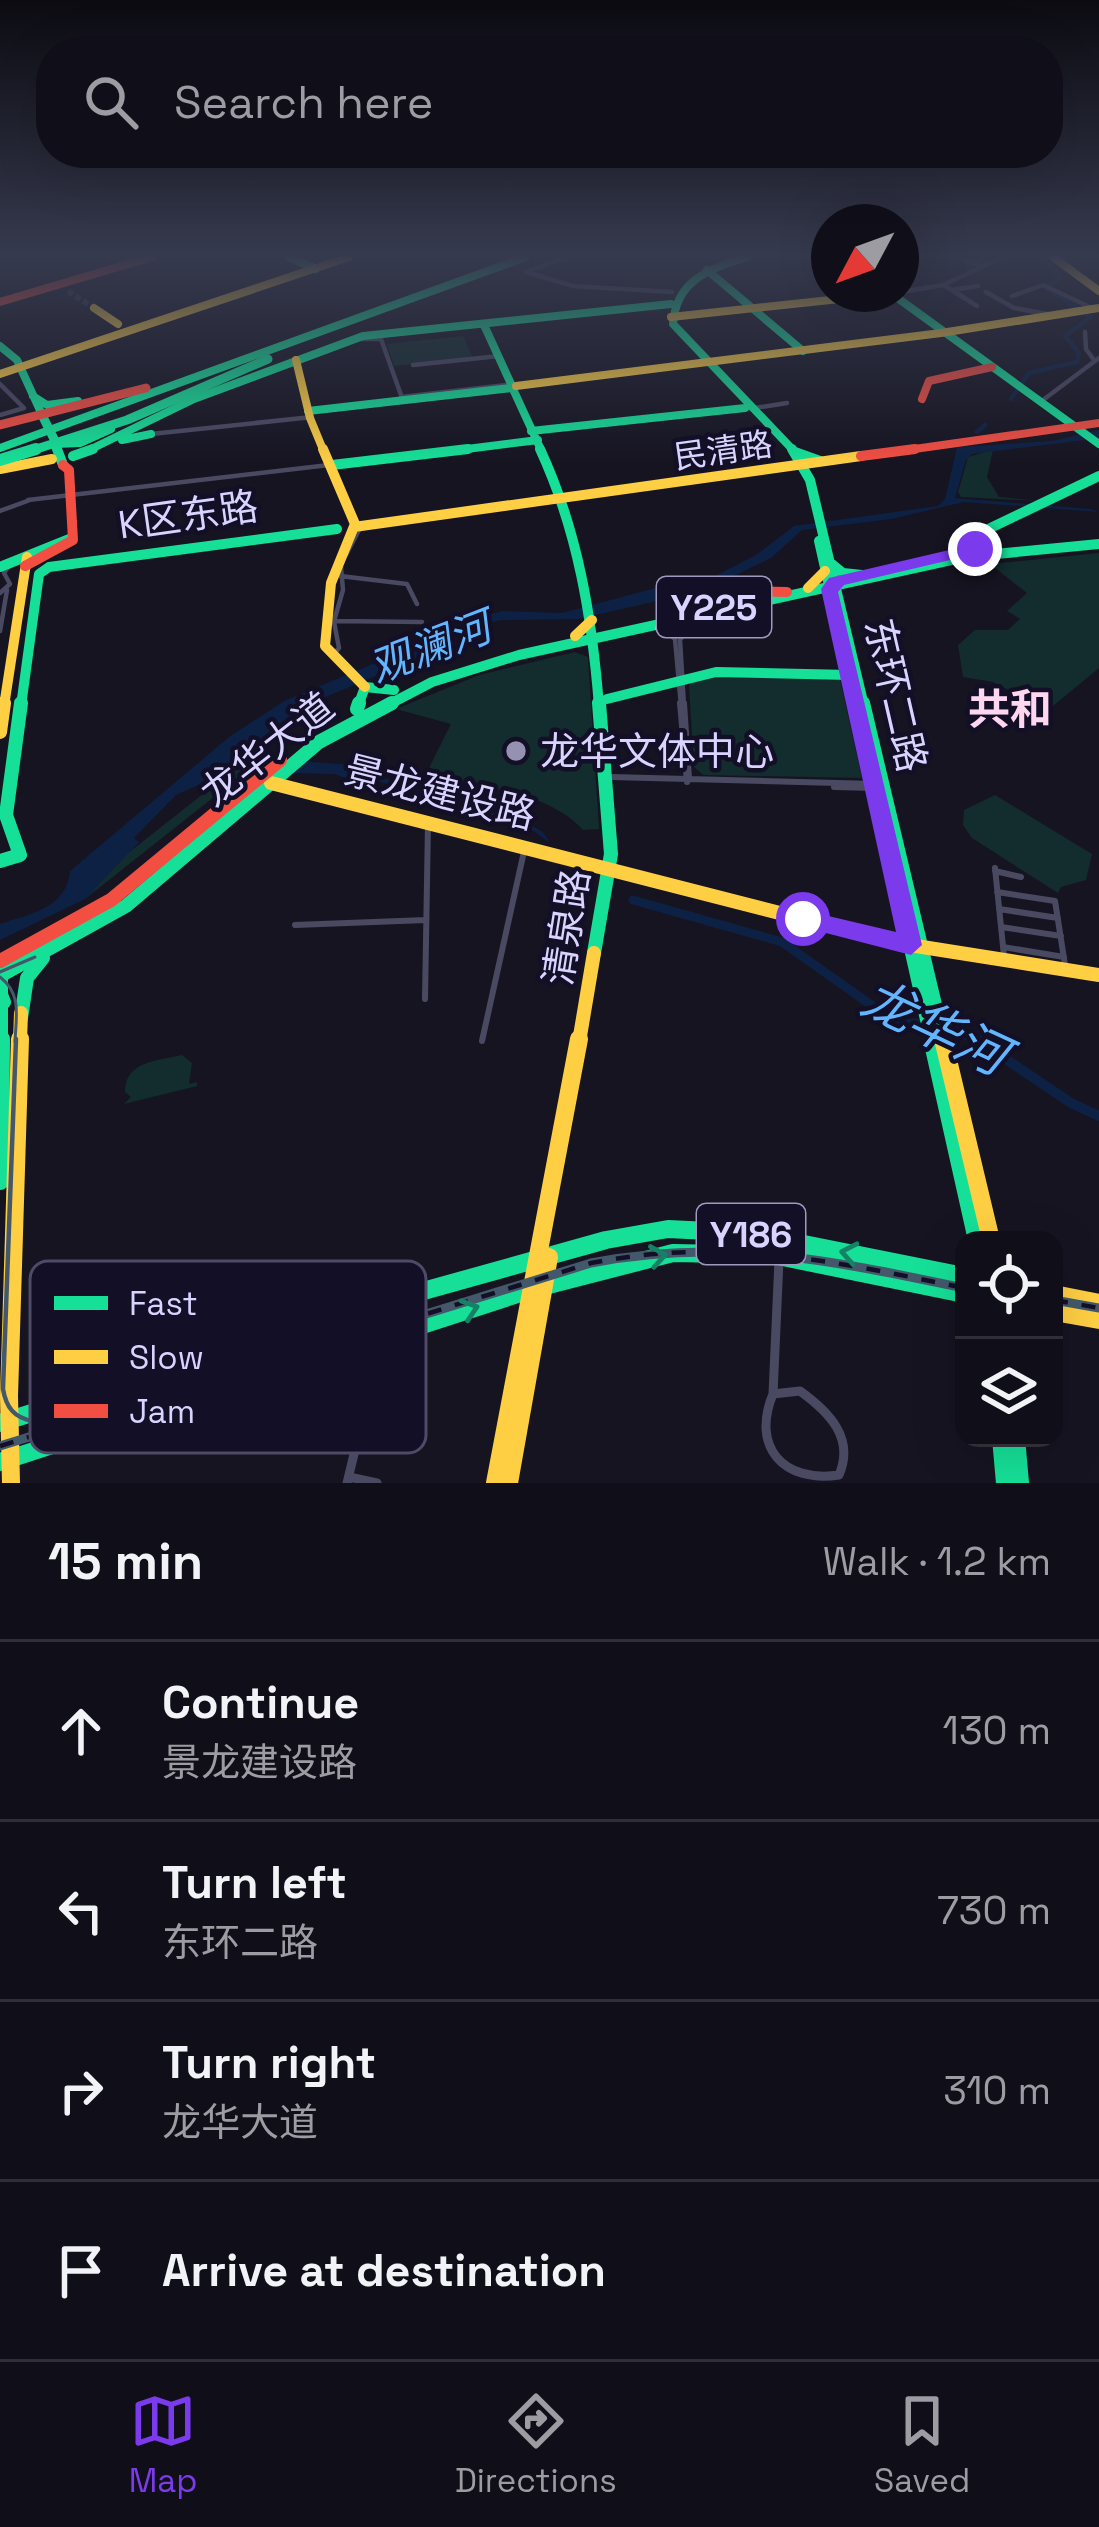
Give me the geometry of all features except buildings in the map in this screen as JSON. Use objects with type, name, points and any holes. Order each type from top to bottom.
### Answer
[{"type":"main road","points":[[0,372],[128,326]]},
{"type":"main road","points":[[18,365],[139,326]]},
{"type":"main road","points":[[0,446],[327,326]]},
{"type":"main road","points":[[119,439],[178,406],[353,339],[398,329],[458,326]]},
{"type":"main road","name":"清泉路","points":[[485,326],[565,499],[590,601],[607,699],[614,868],[543,1257],[509,1483]]},
{"type":"main road","points":[[670,326],[670,331],[801,465]]},
{"type":"main road","points":[[774,326],[805,352]]},
{"type":"main road","points":[[934,326],[1083,430]]},
{"type":"main road","points":[[943,334],[988,326]]},
{"type":"main road","points":[[310,413],[993,326]]},
{"type":"main road","points":[[0,460],[114,425],[314,331]]},
{"type":"main road","points":[[0,425],[146,388],[314,331]]},
{"type":"main road","points":[[943,334],[1083,430]]},
{"type":"main road","points":[[0,348],[18,365],[62,452],[70,494],[64,550],[16,563],[5,636],[0,732]]},
{"type":"main road","points":[[0,446],[273,353]]},
{"type":"main road","points":[[62,452],[150,413],[175,388],[273,353]]},
{"type":"main road","points":[[297,359],[310,413],[357,525],[333,561],[325,646],[365,688],[394,691]]},
{"type":"main road","points":[[922,399],[929,380],[992,367]]},
{"type":"main road","points":[[33,396],[44,404],[63,404],[181,375]]},
{"type":"main road","points":[[310,413],[402,398],[513,388]]},
{"type":"main road","points":[[43,416],[63,404]]},
{"type":"main road","points":[[331,465],[748,408]]},
{"type":"main road","name":"民清路","points":[[357,525],[1083,430]]},
{"type":"main road","points":[[0,469],[151,434]]},
{"type":"main road","name":"东环二路","points":[[801,465],[878,786]]},
{"type":"main road","points":[[975,549],[971,544],[980,533],[1099,476]]},
{"type":"main road","name":"K区东路","points":[[3,861],[20,855],[6,815],[39,574],[49,567],[337,529]]},
{"type":"main road","points":[[858,579],[975,549],[1099,542]]},
{"type":"main road","points":[[807,591],[965,557],[1099,542]]},
{"type":"main road","points":[[807,591],[821,597],[832,585]]},
{"type":"main road","name":"东环二路","points":[[832,585],[849,674],[930,1006]]},
{"type":"main road","name":"龙华大道","points":[[619,631],[653,628],[807,591]]},
{"type":"main road","name":"龙华大道","points":[[5,974],[112,900],[300,750],[357,709],[394,691],[478,658],[686,621],[783,596]]},
{"type":"main road","points":[[653,628],[686,621]]},
{"type":"main road","name":"清泉路","points":[[597,636],[614,868]]},
{"type":"main road","name":"龙华大道","points":[[300,750],[432,682],[573,640]]},
{"type":"main road","points":[[607,699],[647,695],[681,680],[729,672],[849,674]]},
{"type":"main road","points":[[357,709],[365,688]]},
{"type":"main road","name":"龙华大道","points":[[5,974],[125,906],[267,777]]},
{"type":"main road","name":"景龙建设路","points":[[267,777],[526,846]]},
{"type":"main road","name":"景龙建设路","points":[[267,777],[428,823],[916,944],[1099,972]]},
{"type":"main road","points":[[0,876],[3,861]]},
{"type":"main road","name":"景龙建设路","points":[[614,868],[916,944]]},
{"type":"main road","points":[[886,934],[912,921],[946,949],[927,970]]},
{"type":"main road","name":"东环二路","points":[[916,944],[927,970],[930,1006]]},
{"type":"main road","points":[[11,1483],[4,1422],[20,1018],[29,974],[56,947]]},
{"type":"main road","name":"景龙建设路","points":[[946,949],[1004,951],[1099,972]]},
{"type":"main road","points":[[5,974],[20,1018]]},
{"type":"main road","points":[[0,1181],[5,974]]},
{"type":"main road","points":[[930,1006],[978,1231]]},
{"type":"main road","name":"Y186","points":[[426,1290],[644,1233],[701,1228],[955,1271]]},
{"type":"main road","name":"Y186","points":[[426,1323],[673,1252],[743,1251],[779,1256],[955,1292]]},
{"type":"main road","name":"清泉路","points":[[495,1483],[539,1287]]},
{"type":"main road","points":[[1063,1296],[1099,1303]]},
{"type":"main road","points":[[1063,1314],[1099,1320]]},
{"type":"main road","points":[[1002,1447],[1005,1483]]},
{"type":"main road","points":[[1017,1447],[1020,1483]]},
{"type":"street","points":[[1026,391],[1061,394],[1085,363],[1096,359],[1087,351],[1085,332]]},
{"type":"street","points":[[353,339],[381,339],[402,398]]},
{"type":"street","points":[[413,365],[499,356]]},
{"type":"street","points":[[0,384],[24,408],[0,416]]},
{"type":"street","points":[[506,385],[402,398],[453,391],[506,385]]},
{"type":"street","points":[[151,434],[513,388]]},
{"type":"street","points":[[748,408],[787,403]]},
{"type":"street","points":[[0,511],[28,500],[70,494],[331,465]]},
{"type":"street","points":[[336,661],[339,648],[334,621],[343,590],[340,576],[357,525]]},
{"type":"street","points":[[5,636],[3,591],[10,581],[4,573],[16,563]]},
{"type":"street","points":[[340,576],[407,584],[417,604]]},
{"type":"street","points":[[334,621],[422,622]]},
{"type":"street","points":[[686,621],[680,636],[687,780]]},
{"type":"street","points":[[653,628],[675,639],[681,680]]},
{"type":"street","points":[[611,779],[878,786]]},
{"type":"street","points":[[425,999],[428,823]]},
{"type":"street","points":[[482,1041],[526,846]]},
{"type":"street","points":[[1004,951],[995,870],[1021,878]]},
{"type":"street","points":[[997,892],[1055,901],[1064,961]]},
{"type":"street","points":[[999,909],[1058,918]]},
{"type":"street","points":[[295,925],[426,920]]},
{"type":"street","points":[[1001,927],[1060,936]]},
{"type":"street","points":[[772,1394],[800,1391],[831,1417],[846,1449],[846,1465],[839,1475],[816,1483],[801,1479],[778,1459],[763,1433],[762,1417],[772,1394],[779,1256]]},
{"type":"street","points":[[348,1480],[377,1483]]},
{"type":"green space","points":[[463,336],[473,358],[394,366],[387,344]]},
{"type":"green space","points":[[993,450],[987,477],[999,497],[1040,501],[961,497],[958,492],[968,457]]},
{"type":"green space","points":[[1099,553],[1099,668],[1048,710],[993,682],[963,677],[958,645],[975,630],[1008,630],[1020,619],[1007,611],[1027,593],[990,564]]},
{"type":"green space","name":"龙华文体中心","points":[[575,652],[588,657],[599,829],[583,830],[555,808],[521,795],[450,778],[447,783],[424,778],[451,724],[396,709],[479,675]]},
{"type":"green space","points":[[694,679],[840,679],[862,778],[703,775],[694,767],[689,685]]},
{"type":"green space","points":[[236,768],[248,770],[85,899],[123,857]]},
{"type":"green space","points":[[995,795],[1092,854],[1086,880],[1061,887],[1058,893],[972,838],[963,825],[964,810]]},
{"type":"green space","points":[[182,1055],[192,1063],[189,1084],[197,1082],[197,1086],[124,1104],[131,1097],[125,1092],[126,1082],[136,1068]]},
{"type":"water","name":"观澜河","points":[[1099,430],[1099,437],[1085,440],[972,454],[955,498],[1099,512],[964,502],[891,519],[802,530],[771,558],[705,590],[578,619],[475,625],[418,658],[309,704],[265,736],[253,753],[258,758],[352,765],[422,794],[525,822],[543,832],[550,843],[527,826],[364,777],[358,782],[334,774],[247,772],[238,767],[176,795],[85,899],[0,940],[0,924],[54,901],[70,871],[229,737],[284,701],[428,641],[454,625],[502,611],[562,613],[659,587],[705,581],[756,555],[794,526],[938,506],[945,499],[957,447],[1053,441]]},
{"type":"waterway","points":[[1011,399],[1029,373],[1077,362],[1079,353],[1065,336],[1078,326]]},
{"type":"waterway","points":[[977,432],[985,425]]},
{"type":"waterway","name":"龙华河","points":[[633,900],[782,942],[881,1012],[908,1023],[940,1024],[979,1041]]},
{"type":"waterway","name":"龙华河","points":[[976,1039],[979,1041]]},
{"type":"waterway","name":"龙华河","points":[[979,1041],[1071,1103],[1099,1116]]},
{"type":"tram line","points":[[0,972],[35,957]]},
{"type":"tram line","points":[[0,977],[15,998],[15,1042]]},
{"type":"tram line","points":[[16,1039],[3,1389],[9,1406],[30,1420]]},
{"type":"railway","points":[[426,1314],[591,1263],[687,1252],[824,1261],[955,1286]]},
{"type":"railway","points":[[1063,1302],[1099,1308]]},
{"type":"railway","points":[[0,1446],[30,1437]]},
{"type":"traffic: fast","points":[[0,448],[335,326]]},
{"type":"traffic: fast","points":[[73,456],[119,439],[194,399],[363,336],[457,326]]},
{"type":"traffic: fast","points":[[485,326],[512,386]]},
{"type":"traffic: fast","points":[[675,326],[795,452],[810,480],[942,1034]]},
{"type":"traffic: fast","points":[[774,326],[803,351]]},
{"type":"traffic: fast","points":[[936,326],[1099,444]]},
{"type":"traffic: fast","points":[[0,346],[17,360],[44,419]]},
{"type":"traffic: fast","points":[[0,460],[127,420],[268,359]]},
{"type":"traffic: fast","points":[[308,411],[511,388]]},
{"type":"traffic: fast","points":[[513,389],[563,498],[592,620],[611,854],[594,953]]},
{"type":"traffic: fast","points":[[33,396],[47,405],[78,401]]},
{"type":"traffic: fast","points":[[531,431],[745,408]]},
{"type":"traffic: fast","points":[[44,419],[54,439]]},
{"type":"traffic: fast","points":[[56,444],[80,443],[111,429]]},
{"type":"traffic: fast","points":[[122,440],[151,434]]},
{"type":"traffic: fast","points":[[54,439],[63,465]]},
{"type":"traffic: fast","points":[[332,465],[538,440]]},
{"type":"traffic: fast","points":[[795,452],[820,461]]},
{"type":"traffic: fast","points":[[975,549],[971,545],[980,533],[1099,476]]},
{"type":"traffic: fast","points":[[0,861],[20,855],[6,815],[39,574],[49,567],[337,529]]},
{"type":"traffic: fast","points":[[0,567],[72,538]]},
{"type":"traffic: fast","points":[[819,541],[975,1231]]},
{"type":"traffic: fast","points":[[0,976],[126,906],[319,742],[432,682],[519,655],[965,557],[1099,544]]},
{"type":"traffic: fast","points":[[832,564],[843,573],[862,575]]},
{"type":"traffic: fast","points":[[607,699],[716,672],[849,675]]},
{"type":"traffic: fast","points":[[357,709],[365,687],[394,690]]},
{"type":"traffic: fast","points":[[21,1018],[27,978],[43,958]]},
{"type":"traffic: fast","points":[[0,1181],[1,970]]},
{"type":"traffic: fast","points":[[0,992],[4,1002]]},
{"type":"traffic: fast","points":[[426,1290],[606,1240],[668,1229],[749,1233],[955,1274]]},
{"type":"traffic: fast","points":[[426,1324],[533,1289],[673,1253],[773,1255],[955,1292]]},
{"type":"traffic: fast","points":[[0,1423],[30,1414]]},
{"type":"traffic: fast","points":[[1002,1447],[1005,1483]]},
{"type":"traffic: fast","points":[[1017,1447],[1020,1483]]},
{"type":"traffic: fast","points":[[0,1462],[30,1452]]},
{"type":"traffic: slow","points":[[0,374],[143,326]]},
{"type":"traffic: slow","points":[[516,386],[984,326]]},
{"type":"traffic: slow","points":[[296,360],[310,418],[355,524],[331,583],[325,646],[365,687]]},
{"type":"traffic: slow","points":[[354,527],[861,456]]},
{"type":"traffic: slow","points":[[0,469],[52,459]]},
{"type":"traffic: slow","points":[[0,732],[27,557]]},
{"type":"traffic: slow","points":[[808,588],[825,571]]},
{"type":"traffic: slow","points":[[660,628],[728,620],[764,606]]},
{"type":"traffic: slow","points":[[575,636],[592,620]]},
{"type":"traffic: slow","points":[[271,783],[897,943],[1099,975]]},
{"type":"traffic: slow","points":[[495,1483],[544,1242],[594,953]]},
{"type":"traffic: slow","points":[[11,1483],[9,1396],[21,1013]]},
{"type":"traffic: slow","points":[[942,1034],[989,1231]]},
{"type":"traffic: slow","points":[[509,1483],[549,1257]]},
{"type":"traffic: slow","points":[[1063,1296],[1099,1303]]},
{"type":"traffic: slow","points":[[1063,1314],[1099,1320]]},
{"type":"traffic: jam","points":[[922,399],[929,381],[992,367]]},
{"type":"traffic: jam","points":[[0,425],[146,388]]},
{"type":"traffic: jam","points":[[861,456],[1099,423]]},
{"type":"traffic: jam","points":[[25,566],[73,540],[69,470],[63,465]]},
{"type":"traffic: jam","points":[[680,615],[744,591],[787,592]]},
{"type":"traffic: jam","points":[[0,961],[111,900],[280,760]]},
{"type":"place","name":"龙华文体中心","points":[[516,751]]},
{"type":"district","name":"共和","points":[[1010,709]]},
{"type":"route","points":[[803,919],[911,945],[829,589],[836,588],[835,582],[975,549]]}]
